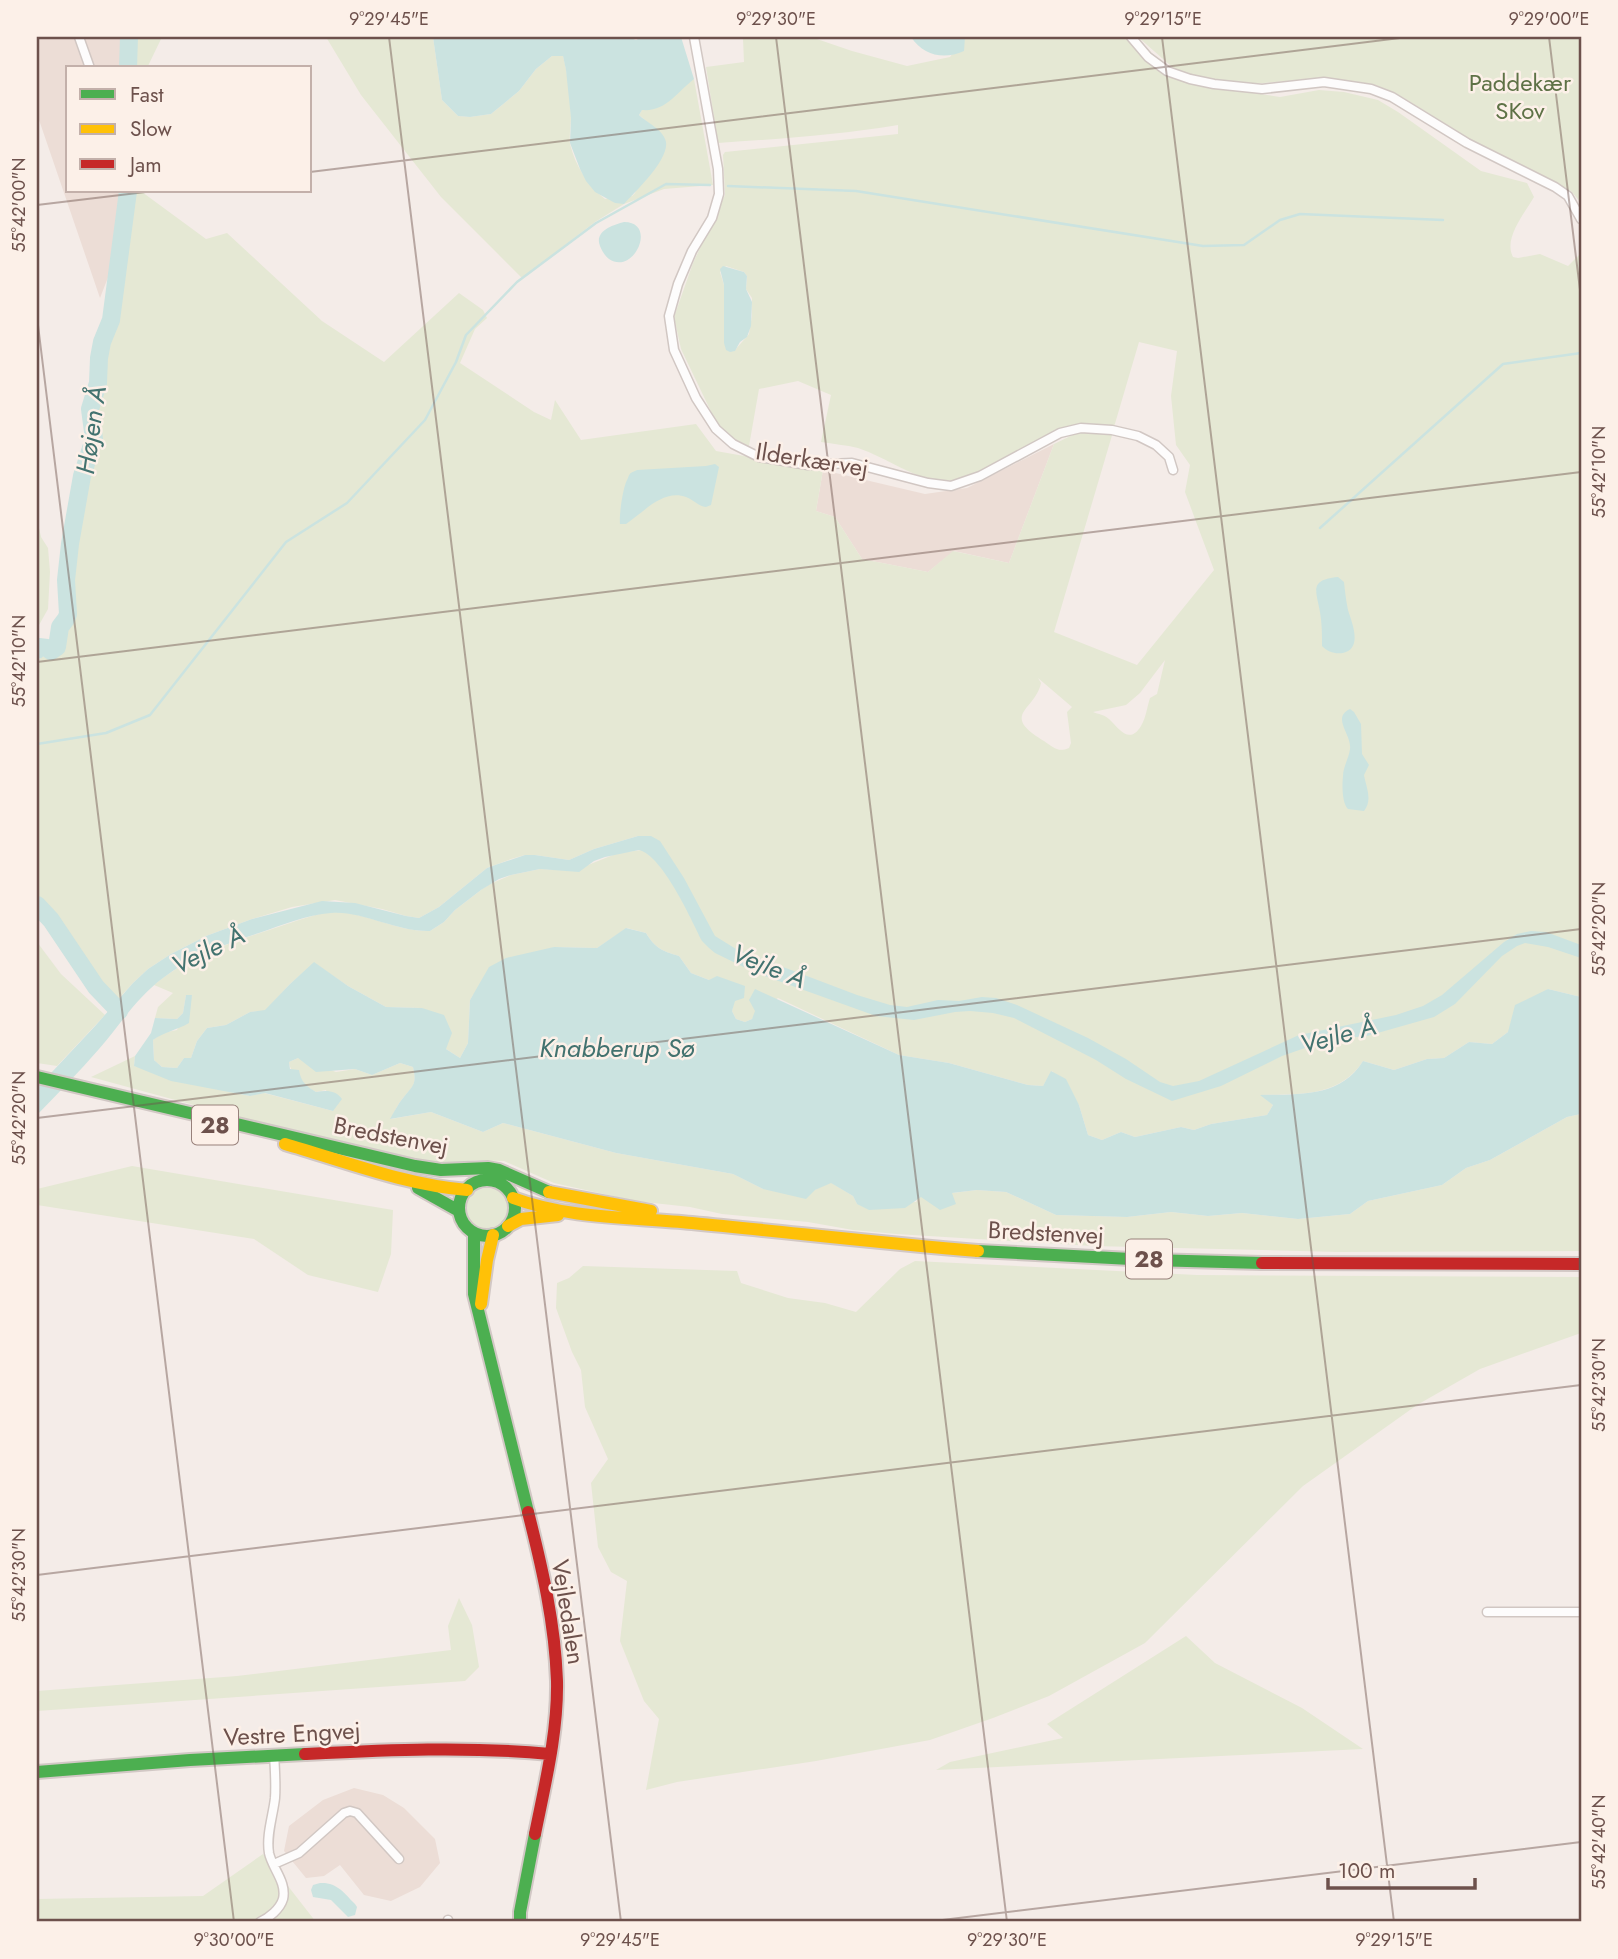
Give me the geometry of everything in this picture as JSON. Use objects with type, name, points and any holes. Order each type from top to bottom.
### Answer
[{"type":"main road","name":"Bredstenvej","points":[[37,1077],[398,1177],[443,1188],[467,1189]]},
{"type":"main road","name":"Bredstenvej","points":[[94,1091],[423,1167],[499,1170],[544,1191],[719,1225]]},
{"type":"main road","name":"Bredstenvej","points":[[398,1177],[459,1211]]},
{"type":"main road","name":"28","points":[[467,1189],[477,1183],[489,1181],[501,1184],[513,1198]]},
{"type":"main road","points":[[459,1211],[462,1196],[467,1189]]},
{"type":"main road","name":"Bredstenvej","points":[[513,1198],[530,1205],[567,1213],[719,1225],[891,1244],[1082,1257],[1366,1264],[1581,1264]]},
{"type":"main road","points":[[508,1226],[514,1210],[513,1198]]},
{"type":"main road","name":"28","points":[[459,1211],[466,1226],[474,1233]]},
{"type":"main road","name":"Bredstenvej","points":[[508,1226],[521,1219],[567,1213]]},
{"type":"main road","name":"28","points":[[493,1236],[508,1226]]},
{"type":"main road","points":[[474,1233],[493,1236]]},
{"type":"main road","name":"Vejledalen","points":[[474,1233],[474,1294],[543,1572],[553,1632],[557,1682],[550,1754],[520,1922]]},
{"type":"main road","name":"Vejledalen","points":[[480,1312],[484,1274],[493,1236]]},
{"type":"main road","name":"Vestre Engvej","points":[[37,1772],[274,1754],[448,1749],[550,1754]]},
{"type":"street","points":[[79,37],[89,66]]},
{"type":"street","name":"Ilderkærvej","points":[[694,37],[718,169],[719,194],[712,218],[692,251],[669,316],[674,350],[696,398],[716,429],[733,444],[759,457],[808,465],[852,463],[928,483],[951,486],[980,476],[1060,433],[1081,428],[1112,430],[1138,436],[1156,445],[1169,457],[1173,470]]},
{"type":"street","points":[[1131,37],[1148,57],[1167,71],[1190,79],[1262,89],[1324,82],[1371,89],[1392,97],[1467,143],[1555,187],[1568,196],[1581,219]]},
{"type":"street","points":[[1487,1612],[1581,1612]]},
{"type":"street","points":[[260,1922],[268,1919],[283,1898],[282,1881],[269,1854],[269,1832],[275,1799],[274,1754]]},
{"type":"street","points":[[274,1864],[299,1853],[344,1813],[350,1811],[357,1813],[399,1859]]},
{"type":"shaded area","points":[[37,37],[128,37],[123,48],[124,66],[66,66],[66,192],[124,192],[114,262],[100,298],[37,114]]},
{"type":"shaded area","points":[[1054,444],[1009,563],[954,551],[928,572],[862,559],[835,517],[816,511],[823,470],[925,494],[967,488]]},
{"type":"shaded area","points":[[354,1788],[383,1795],[404,1808],[435,1839],[440,1863],[420,1887],[391,1901],[364,1895],[340,1865],[324,1876],[306,1878],[284,1851],[289,1826],[323,1800]]},
{"type":"green space","points":[[128,37],[162,37],[148,66],[124,66],[123,48]]},
{"type":"green space","points":[[326,37],[433,37],[442,100],[458,116],[470,117],[491,114],[519,91],[536,69],[552,56],[563,56],[569,93],[572,152],[588,181],[605,199],[632,196],[635,193],[652,126],[639,115],[642,110],[694,79],[713,185],[664,189],[624,204],[595,222],[522,278],[441,197],[361,95]]},
{"type":"green space","points":[[811,37],[907,66],[950,57],[965,37],[1126,37],[1142,57],[1170,76],[1195,84],[1280,97],[1319,90],[1344,92],[1378,100],[1481,171],[1527,183],[1534,197],[1513,234],[1513,257],[1540,254],[1568,266],[1581,253],[1581,997],[1548,989],[1508,1032],[1492,1044],[1469,1042],[1444,1058],[1427,1059],[1394,1070],[1363,1061],[1354,1073],[1331,1087],[1305,1093],[1262,1095],[1273,1105],[1267,1115],[1211,1124],[1194,1130],[1181,1127],[1135,1137],[1121,1132],[1102,1140],[1088,1135],[1079,1105],[1052,1071],[1043,1086],[1028,1085],[949,1063],[899,1055],[778,998],[756,1012],[752,1019],[745,1022],[736,1019],[732,1011],[734,1001],[709,980],[691,973],[679,956],[660,948],[646,933],[627,928],[597,948],[554,947],[473,995],[470,1000],[468,1043],[460,1058],[446,1049],[422,1008],[386,1007],[314,963],[265,1011],[250,1012],[226,1025],[207,1028],[197,1041],[191,1058],[184,1058],[177,1068],[162,1067],[154,1060],[153,1040],[162,1033],[177,1030],[192,995],[186,995],[183,1013],[177,1019],[155,1018],[158,1007],[173,993],[154,985],[168,974],[216,949],[330,912],[348,913],[406,929],[430,931],[481,890],[511,875],[540,869],[561,870],[588,865],[618,853],[642,850],[638,836],[594,849],[569,860],[535,855],[511,859],[487,868],[439,907],[419,918],[335,900],[292,907],[206,936],[171,954],[148,969],[113,1005],[56,921],[37,898],[37,661],[42,657],[51,657],[60,648],[60,627],[68,614],[66,580],[70,544],[82,476],[94,439],[90,409],[98,383],[102,342],[111,320],[128,192],[142,192],[206,239],[227,233],[322,321],[384,362],[459,293],[483,310],[487,318],[475,329],[460,363],[534,412],[551,420],[555,400],[581,440],[696,424],[716,451],[823,470],[816,511],[835,517],[862,559],[928,572],[953,551],[1009,563],[1054,444],[1081,431],[1113,432],[1054,632],[1137,665],[1214,570],[1185,492],[1190,465],[1176,445],[1171,396],[1177,351],[1139,342],[1114,427],[1097,424],[1063,429],[984,469],[954,480],[929,479],[870,452],[821,442],[831,395],[798,381],[759,389],[749,446],[733,438],[716,422],[681,349],[674,317],[693,263],[725,195],[723,155],[725,152],[898,134],[898,125],[830,134],[718,143],[706,67],[744,62],[743,39]],"holes":[[[726,266],[744,272],[747,276],[746,289],[752,298],[749,334],[735,350],[724,343],[724,285],[720,272]],[[1165,660],[1157,694],[1150,698],[1144,720],[1137,732],[1128,735],[1107,718],[1093,712],[1126,705],[1140,693]],[[1038,678],[1072,707],[1067,712],[1071,743],[1069,748],[1056,749],[1024,724],[1023,712],[1038,692],[1041,683]]]},
{"type":"green space","name":"Paddekær SKov","points":[[1138,37],[1581,37],[1581,203],[1571,191],[1470,139],[1404,98],[1376,85],[1320,78],[1253,84],[1201,79],[1183,74],[1171,66]]},
{"type":"green space","points":[[37,519],[41,537],[48,548],[50,572],[48,609],[39,625],[37,625]]},
{"type":"green space","points":[[37,942],[61,974],[105,1015],[57,1066],[37,1063]]},
{"type":"green space","points":[[135,1056],[134,1066],[249,1096],[264,1093],[333,1111],[326,1090],[316,1092],[307,1086],[295,1075],[289,1062],[298,1058],[336,1072],[355,1069],[372,1075],[400,1063],[413,1067],[415,1078],[391,1119],[431,1112],[483,1132],[503,1123],[616,1153],[733,1174],[763,1189],[815,1190],[830,1182],[853,1196],[857,1204],[916,1202],[920,1197],[977,1190],[1006,1192],[1056,1215],[1127,1217],[1171,1212],[1208,1216],[1242,1213],[1298,1219],[1350,1214],[1368,1201],[1442,1185],[1466,1168],[1490,1160],[1567,1117],[1581,1114],[1581,1251],[1339,1252],[1093,1246],[896,1234],[722,1214],[690,1207],[635,1201],[554,1183],[504,1161],[477,1160],[440,1164],[411,1160],[267,1125],[91,1077]]},
{"type":"green space","points":[[132,1166],[393,1210],[391,1254],[378,1292],[308,1275],[254,1239],[37,1205],[37,1189]]},
{"type":"green space","points":[[487,1188],[502,1194],[508,1209],[502,1224],[487,1230],[472,1224],[466,1209],[472,1194]]},
{"type":"green space","points":[[915,1261],[1197,1275],[1581,1277],[1581,1333],[1480,1369],[1417,1405],[1303,1486],[1145,1643],[1049,1696],[930,1740],[677,1782],[646,1790],[659,1719],[644,1701],[620,1641],[627,1581],[611,1572],[598,1547],[591,1483],[608,1459],[585,1407],[581,1370],[556,1308],[557,1283],[569,1278],[583,1266],[737,1271],[741,1283],[788,1298],[825,1303],[856,1312],[900,1269]]},
{"type":"green space","points":[[459,1598],[472,1625],[479,1667],[465,1681],[37,1711],[37,1691],[237,1676],[451,1650],[448,1626]]},
{"type":"green space","points":[[1186,1636],[1215,1663],[1302,1708],[1363,1749],[936,1770],[950,1762],[1063,1738],[1047,1724]]},
{"type":"green space","points":[[263,1854],[316,1922],[37,1922],[37,1899],[203,1896]]},
{"type":"water","points":[[433,37],[628,37],[636,40],[642,37],[681,37],[694,79],[665,104],[658,108],[642,110],[639,115],[665,138],[666,149],[657,166],[636,192],[624,204],[615,203],[595,192],[586,181],[570,143],[571,118],[563,56],[552,56],[536,69],[519,91],[491,114],[458,116],[442,100]]},
{"type":"water","points":[[911,37],[965,37],[964,51],[942,56],[928,52]]},
{"type":"water","points":[[624,222],[634,224],[640,230],[641,238],[634,255],[618,262],[606,256],[599,241],[602,233]]},
{"type":"water","points":[[723,266],[744,272],[747,276],[746,289],[752,302],[751,326],[747,337],[735,351],[730,352],[726,350],[724,343],[724,285],[720,269]]},
{"type":"water","points":[[715,464],[719,467],[711,505],[706,507],[686,497],[669,496],[654,503],[626,524],[620,524],[623,493],[631,473],[637,470]]},
{"type":"water","points":[[1338,577],[1344,582],[1354,635],[1353,646],[1343,653],[1331,652],[1322,646],[1316,592],[1322,581]]},
{"type":"water","points":[[1350,709],[1361,724],[1362,754],[1369,765],[1364,775],[1368,798],[1364,811],[1348,809],[1343,794],[1343,773],[1350,743],[1342,717]]},
{"type":"water","name":"Vejle Å","points":[[638,836],[651,836],[660,841],[684,878],[715,936],[736,949],[890,1005],[907,1007],[938,1000],[996,998],[1088,1038],[1160,1082],[1173,1086],[1199,1081],[1299,1035],[1396,1015],[1423,1006],[1442,995],[1517,934],[1546,932],[1581,945],[1581,958],[1525,943],[1502,956],[1455,1004],[1434,1017],[1367,1036],[1337,1039],[1305,1048],[1282,1056],[1221,1086],[1172,1101],[1014,1018],[970,1011],[914,1020],[876,1016],[754,972],[715,953],[702,941],[667,876],[648,855],[639,850],[594,861],[579,872],[540,869],[499,879],[430,931],[405,928],[354,915],[331,913],[295,921],[209,951],[174,970],[145,994],[91,1058],[37,1115],[37,1088],[133,983],[171,954],[206,936],[252,919],[322,901],[355,903],[419,918],[439,907],[487,868],[525,855],[569,860],[594,849]]},
{"type":"water","name":"Knabberup Sø","points":[[626,928],[646,933],[660,948],[679,956],[691,973],[709,980],[717,976],[745,986],[744,998],[735,1001],[732,1011],[736,1019],[745,1022],[752,1019],[755,1011],[749,1000],[755,989],[899,1055],[949,1063],[1028,1085],[1043,1086],[1051,1071],[1066,1079],[1079,1105],[1088,1135],[1102,1140],[1121,1132],[1135,1137],[1181,1127],[1194,1130],[1211,1124],[1267,1115],[1273,1105],[1260,1095],[1304,1094],[1331,1088],[1354,1073],[1363,1061],[1394,1070],[1427,1059],[1444,1058],[1469,1042],[1492,1044],[1508,1032],[1515,1005],[1548,989],[1581,997],[1581,1114],[1567,1117],[1490,1160],[1466,1168],[1442,1185],[1368,1201],[1350,1214],[1298,1219],[1242,1213],[1208,1216],[1171,1212],[1127,1217],[1056,1215],[1006,1192],[977,1190],[952,1193],[956,1204],[940,1210],[921,1197],[905,1208],[869,1210],[857,1204],[853,1196],[831,1183],[815,1190],[806,1199],[763,1189],[733,1174],[616,1153],[503,1123],[483,1132],[431,1112],[390,1119],[412,1087],[415,1078],[413,1067],[400,1063],[372,1075],[355,1069],[316,1072],[298,1058],[289,1062],[290,1069],[299,1070],[303,1081],[312,1090],[330,1091],[340,1096],[342,1099],[333,1111],[265,1093],[250,1096],[171,1081],[134,1066],[135,1056],[151,1033],[155,1018],[177,1019],[183,1013],[186,995],[192,995],[189,1023],[153,1040],[154,1060],[162,1067],[177,1068],[184,1058],[191,1058],[197,1041],[207,1028],[226,1025],[250,1012],[265,1010],[314,962],[348,986],[386,1007],[422,1008],[444,1015],[452,1033],[446,1049],[460,1058],[468,1043],[470,1000],[489,967],[506,958],[554,947],[597,948]]},
{"type":"water","points":[[331,1884],[344,1892],[357,1907],[355,1915],[348,1917],[331,1900],[313,1897],[313,1885]]},
{"type":"waterway","name":"Højen Å","points":[[128,66],[129,37]]},
{"type":"waterway","points":[[37,744],[106,733],[150,715],[286,542],[347,503],[425,420],[456,362],[466,335],[517,282],[596,223],[666,184],[710,185]]},
{"type":"waterway","points":[[728,186],[856,191],[1203,246],[1244,245],[1280,220],[1300,214],[1443,220]]},
{"type":"waterway","name":"Højen Å","points":[[37,650],[39,647],[51,651],[57,647],[60,627],[68,614],[66,580],[70,544],[82,476],[94,439],[90,409],[98,383],[102,342],[111,320],[128,192]]},
{"type":"waterway","points":[[1320,528],[1503,364],[1581,353]]},
{"type":"waterway","name":"Højen Å","points":[[37,905],[51,920],[96,987],[119,1011]]},
{"type":"traffic: fast","points":[[37,1077],[415,1166],[441,1170],[499,1170],[549,1192]]},
{"type":"traffic: fast","points":[[487,1180],[498,1182],[507,1188],[513,1197],[515,1208],[513,1219],[507,1228],[498,1234],[487,1236],[476,1234],[467,1228],[461,1219],[459,1208],[461,1197],[467,1188],[476,1182],[487,1180]]},
{"type":"traffic: fast","points":[[418,1188],[459,1211]]},
{"type":"traffic: fast","points":[[474,1233],[474,1294],[528,1512]]},
{"type":"traffic: fast","points":[[978,1251],[1262,1263]]},
{"type":"traffic: fast","points":[[37,1772],[305,1754]]},
{"type":"traffic: fast","points":[[520,1922],[535,1834]]},
{"type":"traffic: slow","points":[[285,1144],[398,1178],[467,1190]]},
{"type":"traffic: slow","points":[[549,1192],[651,1211]]},
{"type":"traffic: slow","points":[[513,1198],[578,1214],[978,1251]]},
{"type":"traffic: slow","points":[[508,1226],[521,1219],[558,1215]]},
{"type":"traffic: slow","points":[[481,1304],[493,1235]]},
{"type":"traffic: jam","points":[[1262,1263],[1581,1264]]},
{"type":"traffic: jam","points":[[528,1512],[551,1617],[557,1681],[553,1739],[535,1834]]},
{"type":"traffic: jam","points":[[305,1754],[458,1749],[550,1754]]}]
